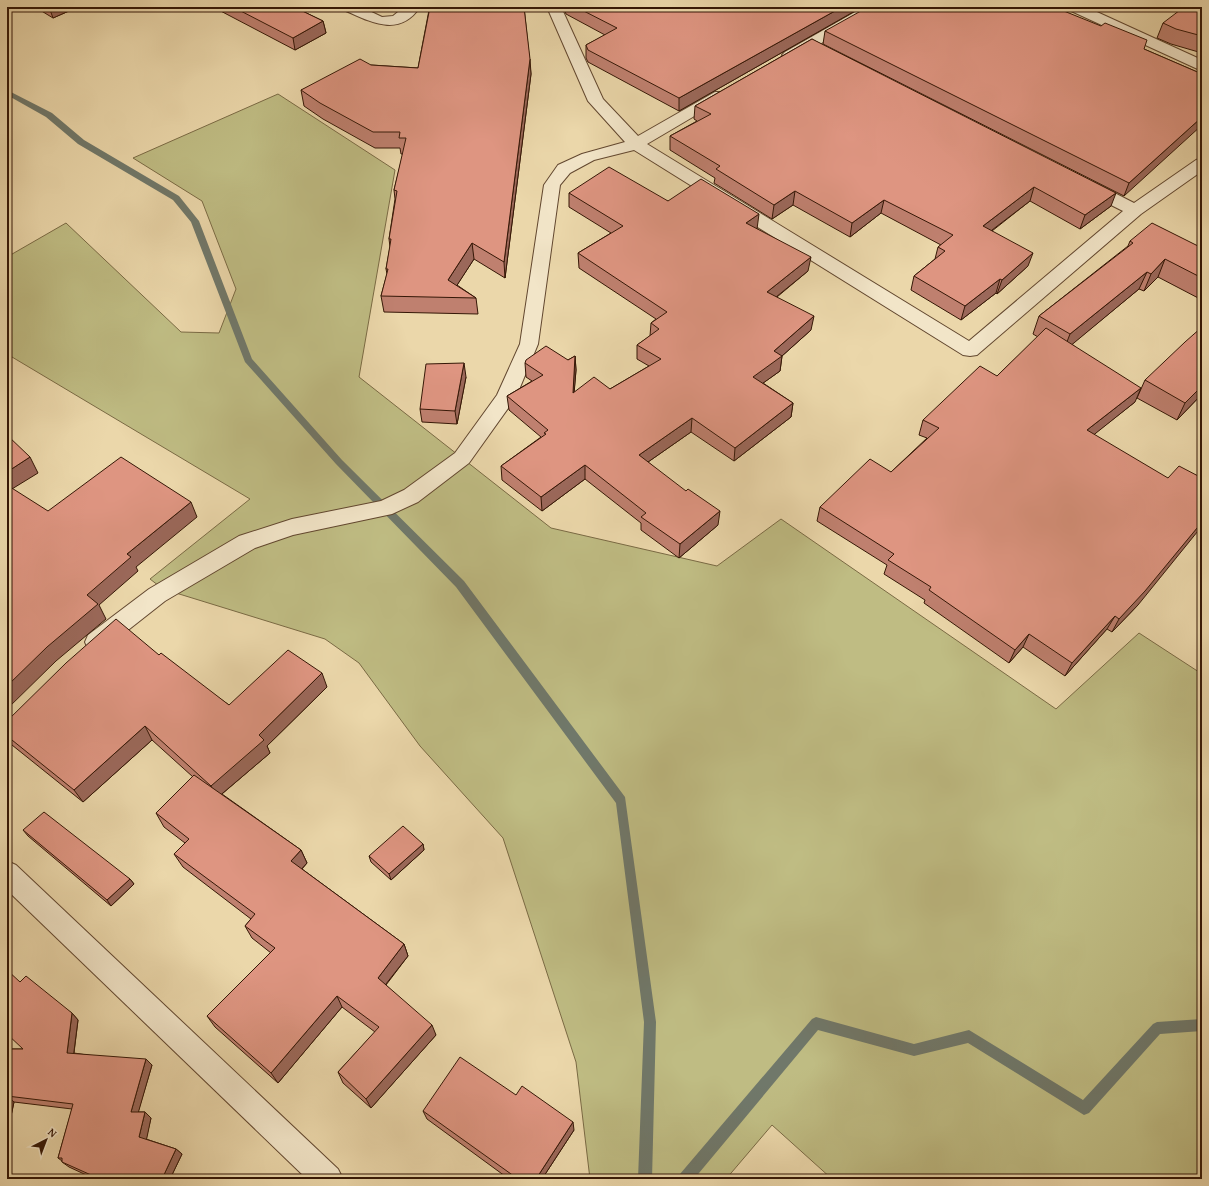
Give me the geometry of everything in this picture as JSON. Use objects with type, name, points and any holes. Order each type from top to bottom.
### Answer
[{"type":"street","points":[[349,7],[380,21],[398,20],[413,7]]},
{"type":"street","points":[[554,7],[596,101],[636,144],[970,350],[1135,210],[1202,163]]},
{"type":"street","points":[[774,64],[875,7]]},
{"type":"street","points":[[1074,7],[1202,66]]},
{"type":"street","points":[[808,44],[823,52]]},
{"type":"street","points":[[83,653],[113,627],[157,595],[247,542],[292,528],[384,508],[411,496],[462,458],[506,397],[529,344],[552,185],[564,169],[588,157],[636,144],[732,88]]},
{"type":"street","points":[[1071,177],[1135,210]]},
{"type":"street","points":[[7,873],[328,1179]]},
{"type":"shaded area","points":[[278,94],[395,170],[359,377],[551,528],[717,566],[781,519],[1056,709],[1139,633],[1202,674],[1202,1179],[832,1179],[772,1125],[726,1179],[590,1179],[576,1062],[503,838],[420,746],[359,663],[325,639],[163,589],[150,579],[250,499],[7,354],[7,257],[66,223],[181,332],[219,333],[236,289],[202,201],[133,158]]},
{"type":"building","points":[[233,7],[294,7],[323,21],[293,38]]},
{"type":"building","points":[[430,7],[524,7],[530,59],[504,262],[472,243],[448,280],[476,298],[381,296],[388,269],[386,269],[391,239],[389,239],[397,191],[394,190],[406,138],[399,138],[400,132],[373,132],[320,103],[301,90],[360,59],[371,65],[418,68]]},
{"type":"building","points":[[576,7],[842,7],[679,98],[588,50],[586,45],[617,28]]},
{"type":"building","points":[[868,7],[1054,7],[1101,26],[1105,23],[1147,40],[1144,49],[1202,74],[1202,117],[1129,183],[825,31]]},
{"type":"building","points":[[1184,7],[1202,7],[1202,36],[1176,29],[1163,23]]},
{"type":"building","points":[[812,39],[1116,193],[1085,215],[1034,187],[983,226],[1033,253],[1002,280],[1000,279],[965,306],[914,276],[945,251],[938,247],[953,235],[884,200],[852,223],[795,191],[774,205],[716,169],[720,166],[670,136],[711,114],[695,106]]},
{"type":"building","points":[[609,167],[668,201],[701,179],[759,214],[746,223],[811,257],[767,292],[814,316],[774,351],[782,356],[753,377],[793,403],[735,448],[692,418],[639,455],[686,491],[688,489],[720,511],[680,544],[641,517],[646,513],[585,465],[541,497],[501,466],[546,434],[544,433],[548,430],[507,396],[543,375],[525,363],[526,360],[546,346],[568,360],[575,356],[573,393],[594,377],[610,389],[661,359],[637,345],[659,329],[651,323],[667,312],[578,253],[623,226],[569,193]]},
{"type":"building","points":[[1152,223],[1202,248],[1202,278],[1165,259],[1151,274],[1147,272],[1070,334],[1039,316],[1133,243],[1130,241]]},
{"type":"building","points":[[1202,327],[1202,386],[1185,403],[1145,380]]},
{"type":"building","points":[[1046,328],[1141,388],[1087,430],[1168,478],[1179,466],[1202,478],[1202,522],[1145,591],[1119,619],[1115,616],[1072,663],[1029,634],[1015,650],[929,590],[931,587],[888,560],[894,554],[820,507],[870,459],[891,472],[939,428],[923,420],[980,366],[997,376]]},
{"type":"building","points":[[464,363],[455,411],[420,409],[426,364]]},
{"type":"building","points":[[7,435],[30,457],[7,472]]},
{"type":"building","points":[[121,457],[191,502],[127,554],[131,557],[87,595],[98,604],[47,647],[7,686],[7,485],[48,511]]},
{"type":"building","points":[[116,619],[159,655],[161,653],[229,705],[288,650],[322,673],[259,735],[264,740],[211,786],[145,726],[74,790],[7,736],[7,721],[66,663]]},
{"type":"building","points":[[194,775],[301,850],[291,861],[404,944],[378,978],[432,1025],[366,1099],[338,1072],[379,1027],[337,996],[271,1073],[207,1016],[275,948],[245,926],[255,914],[174,854],[189,839],[156,813]]},
{"type":"building","points":[[44,812],[130,879],[107,900],[23,830]]},
{"type":"building","points":[[403,826],[423,844],[389,874],[369,856]]},
{"type":"building","points":[[7,970],[20,982],[26,976],[72,1013],[67,1053],[146,1059],[131,1112],[145,1112],[139,1137],[176,1149],[162,1179],[100,1179],[62,1162],[62,1158],[58,1158],[73,1104],[7,1096],[7,1049],[23,1049],[7,1034]]},
{"type":"building","points":[[460,1057],[516,1095],[522,1086],[573,1122],[536,1179],[518,1179],[423,1111]]},
{"type":"waterway","points":[[7,92],[49,115],[81,142],[176,198],[195,221],[248,360],[339,462],[460,584],[621,801],[650,1022],[645,1179]]},
{"type":"waterway","points":[[685,1179],[816,1023],[914,1050],[969,1036],[1084,1108],[1157,1028],[1202,1025]]}]
